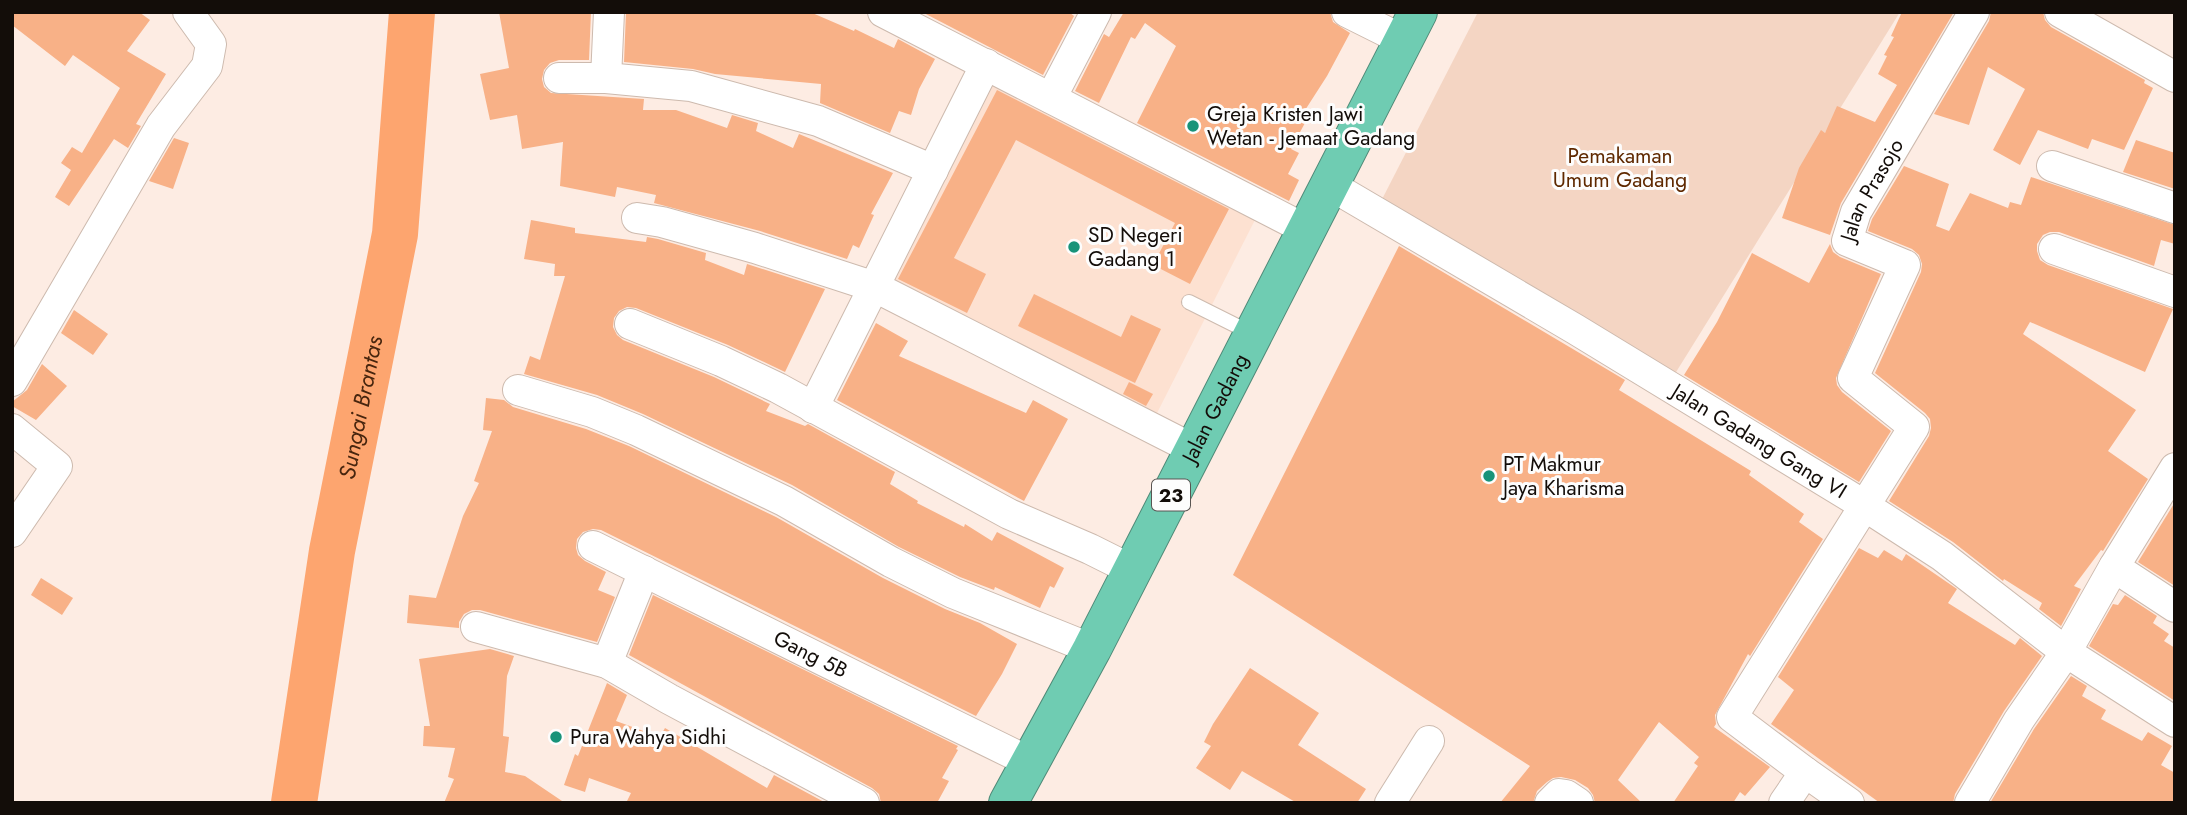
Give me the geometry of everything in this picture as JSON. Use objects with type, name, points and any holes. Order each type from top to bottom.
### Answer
[{"type":"highway","name":"Jalan Gadang","points":[[1008,803],[1092,649],[1195,450],[1410,26]]},
{"type":"street","points":[[12,380],[161,126],[207,66],[211,44],[188,12]]},
{"type":"street","points":[[606,78],[609,12]]},
{"type":"street","points":[[883,12],[1307,230]]},
{"type":"street","points":[[1051,98],[1096,12]]},
{"type":"street","points":[[1347,12],[1410,26]]},
{"type":"street","name":"Jalan Prasojo","points":[[1866,506],[1914,427],[1853,378],[1905,265],[1847,241],[1856,212],[1974,12]]},
{"type":"street","points":[[2060,12],[2175,77]]},
{"type":"street","points":[[813,408],[986,64]]},
{"type":"street","points":[[559,78],[606,78],[691,86],[818,121],[933,170]]},
{"type":"street","points":[[2052,166],[2175,208]]},
{"type":"street","name":"Jalan Gadang Gang VI","points":[[1330,185],[1575,329],[1866,506],[1942,556],[2066,652],[2175,722]]},
{"type":"street","points":[[636,218],[662,222],[755,248],[874,288],[1195,450]]},
{"type":"street","points":[[2054,248],[2175,292]]},
{"type":"street","points":[[630,324],[721,361],[1009,514],[1132,570]]},
{"type":"street","points":[[518,390],[592,412],[636,430],[784,501],[891,562],[953,593],[1092,649]]},
{"type":"street","points":[[12,429],[57,466],[12,532]]},
{"type":"street","points":[[1970,803],[2019,720],[2066,652],[2175,468]]},
{"type":"street","points":[[1850,803],[1732,717],[1794,614],[1866,506]]},
{"type":"street","name":"Gang 5B","points":[[593,546],[772,637],[1030,762]]},
{"type":"street","points":[[2114,567],[2175,607]]},
{"type":"street","points":[[607,663],[644,572]]},
{"type":"street","points":[[476,627],[607,663],[864,803]]},
{"type":"street","points":[[1390,803],[1429,741]]},
{"type":"street","points":[[1784,803],[1805,772]]},
{"type":"street","points":[[1550,803],[1559,794],[1578,803]]},
{"type":"lane","points":[[1188,302],[1254,335]]},
{"type":"shaded area","name":"SD Negeri Gadang 1","points":[[995,79],[1259,212],[1153,421],[888,282]]},
{"type":"green space","name":"Pemakaman Umum Gadang","points":[[1478,12],[1900,12],[1673,377],[1376,211]]},
{"type":"building","points":[[12,12],[139,12],[150,20],[127,51],[166,74],[136,124],[141,126],[128,148],[114,139],[69,206],[55,197],[71,170],[61,163],[72,147],[82,153],[120,88],[73,55],[65,66],[12,25]]},
{"type":"building","points":[[499,12],[591,12],[589,60],[559,60],[550,63],[544,70],[542,79],[544,87],[551,93],[644,99],[643,110],[676,110],[727,128],[732,115],[758,123],[756,131],[793,148],[799,134],[893,173],[871,214],[874,215],[859,248],[853,245],[847,259],[760,231],[654,203],[656,195],[617,187],[615,197],[560,186],[563,142],[522,149],[517,115],[490,120],[480,74],[509,68]]},
{"type":"building","points":[[626,12],[810,12],[854,31],[855,29],[894,48],[898,39],[935,59],[919,89],[911,115],[899,111],[890,133],[820,103],[821,84],[624,62]]},
{"type":"building","points":[[922,12],[1069,12],[1074,16],[1043,75]]},
{"type":"building","points":[[1124,12],[1330,12],[1333,22],[1350,33],[1300,118],[1306,121],[1291,149],[1299,153],[1288,174],[1299,180],[1289,201],[1137,123],[1176,46],[1145,23],[1135,39],[1131,37],[1099,103],[1075,91],[1104,34],[1109,37]]},
{"type":"building","points":[[1902,12],[1954,12],[1841,203],[1830,235],[1782,218],[1799,168],[1821,130],[1825,133],[1837,106],[1875,122],[1897,85],[1878,74]]},
{"type":"building","points":[[1991,12],[2043,12],[2051,27],[2145,80],[2144,83],[2153,88],[2124,150],[2092,139],[2088,149],[2038,130],[2020,165],[1993,150],[2025,89],[1988,67],[1969,125],[1934,114],[1989,21]]},
{"type":"building","points":[[997,90],[1229,209],[1190,284],[1153,265],[1175,223],[1016,140],[954,258],[986,274],[967,313],[898,279]]},
{"type":"building","points":[[174,138],[189,143],[173,189],[149,181]]},
{"type":"building","points":[[2136,140],[2175,153],[2175,189],[2123,172]]},
{"type":"building","points":[[1904,166],[1949,184],[1936,226],[1949,231],[1970,193],[2008,208],[2010,202],[2021,205],[2031,177],[2175,225],[2175,244],[2161,240],[2154,266],[2059,232],[2043,235],[2037,244],[2040,260],[2048,265],[2173,309],[2145,372],[2030,322],[2023,334],[2136,410],[2108,451],[2148,479],[2103,551],[2101,550],[2074,586],[2081,589],[2061,626],[2039,609],[2042,603],[2004,579],[2003,581],[1953,542],[1889,501],[1929,436],[1931,428],[1930,419],[1925,413],[1875,373],[1921,272],[1919,255],[1912,249],[1868,231],[1872,219]]},
{"type":"building","points":[[531,220],[575,228],[575,233],[646,242],[647,237],[658,239],[706,253],[705,260],[744,275],[747,264],[825,289],[785,372],[728,345],[636,308],[627,307],[619,311],[614,318],[613,327],[623,340],[714,377],[770,404],[766,411],[805,426],[808,424],[895,472],[890,484],[918,501],[917,503],[964,527],[965,524],[992,541],[997,532],[1064,568],[1054,588],[1050,586],[1040,608],[995,587],[994,590],[960,577],[899,547],[792,485],[643,414],[597,395],[524,374],[530,356],[540,360],[565,276],[554,276],[555,264],[524,259]]},
{"type":"building","points":[[1830,244],[1833,252],[1840,257],[1881,274],[1836,378],[1842,392],[1891,431],[1859,482],[1684,375],[1717,322],[1752,253],[1809,283]]},
{"type":"building","name":"PT Makmur Jaya Kharisma","points":[[1399,246],[1625,380],[1619,390],[1751,471],[1749,475],[1804,514],[1799,522],[1823,539],[1750,656],[1748,654],[1715,715],[1714,727],[1770,767],[1745,796],[1740,792],[1733,803],[1673,803],[1698,766],[1694,763],[1699,757],[1659,722],[1618,780],[1642,803],[1595,803],[1588,788],[1575,780],[1561,777],[1553,778],[1537,791],[1533,803],[1500,803],[1530,766],[1233,575]]},
{"type":"building","points":[[1034,294],[1121,337],[1131,315],[1161,329],[1135,383],[1018,326]]},
{"type":"building","points":[[74,310],[108,334],[93,355],[61,333]]},
{"type":"building","points":[[876,323],[908,341],[899,356],[1026,413],[1033,400],[1068,419],[1024,501],[837,400]]},
{"type":"building","points":[[42,364],[67,386],[36,420],[12,406],[12,402],[27,390]]},
{"type":"building","points":[[1129,382],[1153,394],[1146,406],[1123,394]]},
{"type":"building","points":[[486,398],[504,400],[513,407],[586,429],[629,446],[776,517],[883,578],[980,623],[1017,644],[976,716],[601,530],[593,529],[583,532],[577,539],[578,555],[606,572],[598,590],[615,597],[597,642],[480,610],[464,614],[459,628],[407,623],[409,595],[436,598],[463,516],[479,483],[474,481],[492,431],[483,430]]},
{"type":"building","points":[[2175,502],[2175,586],[2138,562]]},
{"type":"building","points":[[1859,548],[1878,558],[1884,550],[1902,561],[1906,554],[1957,589],[1948,603],[2015,645],[2020,638],[2042,656],[2004,711],[1955,794],[1953,803],[1880,803],[1771,724],[1794,690],[1778,677]]},
{"type":"building","points":[[41,578],[73,598],[62,615],[31,595]]},
{"type":"building","points":[[653,595],[958,746],[942,778],[949,781],[937,803],[881,803],[879,794],[872,788],[629,655]]},
{"type":"building","points":[[2125,595],[2157,616],[2153,623],[2169,634],[2164,641],[2175,648],[2175,701],[2089,646],[2113,604],[2118,605]]},
{"type":"building","points":[[490,649],[514,656],[507,676],[503,736],[509,737],[505,772],[525,776],[565,803],[444,803],[454,779],[448,777],[455,748],[423,746],[424,726],[430,726],[419,659]]},
{"type":"building","points":[[1250,668],[1319,713],[1298,745],[1366,789],[1357,803],[1297,803],[1242,771],[1230,790],[1196,768],[1211,746],[1204,742],[1213,724]]},
{"type":"building","points":[[2071,676],[2087,686],[2082,696],[2106,710],[2101,719],[2142,741],[2148,732],[2172,746],[2161,765],[2175,773],[2175,803],[1990,803],[2034,729]]},
{"type":"building","points":[[607,683],[627,695],[616,721],[660,737],[665,728],[767,788],[774,775],[826,803],[626,803],[631,793],[589,778],[585,792],[564,785]]},
{"type":"waterway","name":"Sungai Brantas","points":[[294,803],[332,551],[395,234],[412,12]]},
{"type":"place","name":"Greja Kristen Jawi Wetan - Jemaat Gadang","points":[[1193,126]]},
{"type":"place","name":"SD Negeri Gadang 1","points":[[1074,247]]},
{"type":"place","name":"PT Makmur Jaya Kharisma","points":[[1489,476]]},
{"type":"place","name":"Pura Wahya Sidhi","points":[[556,737]]}]
